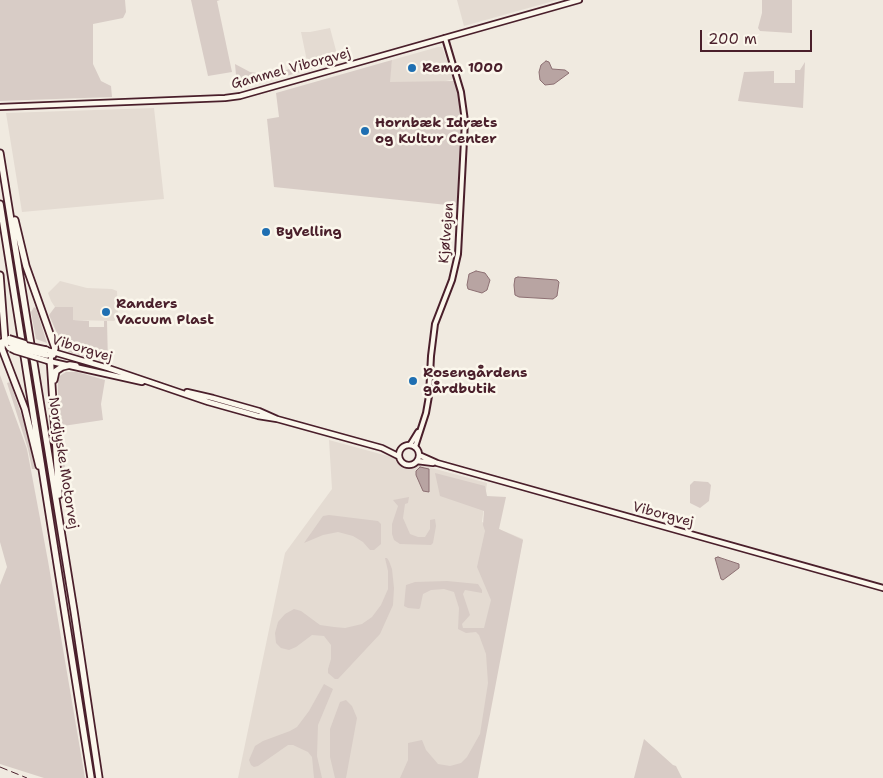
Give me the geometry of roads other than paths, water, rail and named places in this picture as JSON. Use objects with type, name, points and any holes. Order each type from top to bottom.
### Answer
[{"type":"highway","points":[[0,145],[19,244],[55,345],[49,356],[58,489],[74,611]]},
{"type":"highway","name":"Nordjyske Motorvej","points":[[0,153],[99,778]]},
{"type":"highway","name":"Nordjyske Motorvej","points":[[0,204],[91,778]]},
{"type":"highway","points":[[0,275],[5,342],[31,431],[62,589]]},
{"type":"highway","points":[[5,342],[49,356]]},
{"type":"highway","points":[[52,392],[57,371],[65,365],[76,366]]},
{"type":"main road","name":"Gammel Viborgvej","points":[[0,106],[240,96],[579,0]]},
{"type":"main road","name":"Viborgvej","points":[[5,342],[15,351],[49,356],[178,391],[231,409],[277,419],[382,448],[398,456]]},
{"type":"main road","name":"Viborgvej","points":[[49,356],[76,366],[127,380],[156,385]]},
{"type":"main road","points":[[405,446],[413,446],[419,455],[417,462],[412,465],[406,465],[400,462],[398,456],[400,449],[405,446]]},
{"type":"main road","name":"Viborgvej","points":[[382,448],[400,449]]},
{"type":"main road","name":"Viborgvej","points":[[419,455],[437,463],[883,588]]},
{"type":"main road","name":"Viborgvej","points":[[417,462],[437,463]]},
{"type":"street","name":"Kjølvejen","points":[[413,446],[426,412],[429,396],[435,324],[456,265],[465,150],[465,121],[461,92],[445,38]]},
{"type":"railway","points":[[0,767],[27,778]]},
{"type":"place","name":"Rema 1000","points":[[412,68]]},
{"type":"place","name":"Hornbæk Idræts og Kultur Center","points":[[365,131]]},
{"type":"place","name":"ByVelling","points":[[266,232]]},
{"type":"place","name":"Randers Vacuum Plast","points":[[106,312]]},
{"type":"place","name":"Rosengårdens gårdbutik","points":[[413,381]]}]
